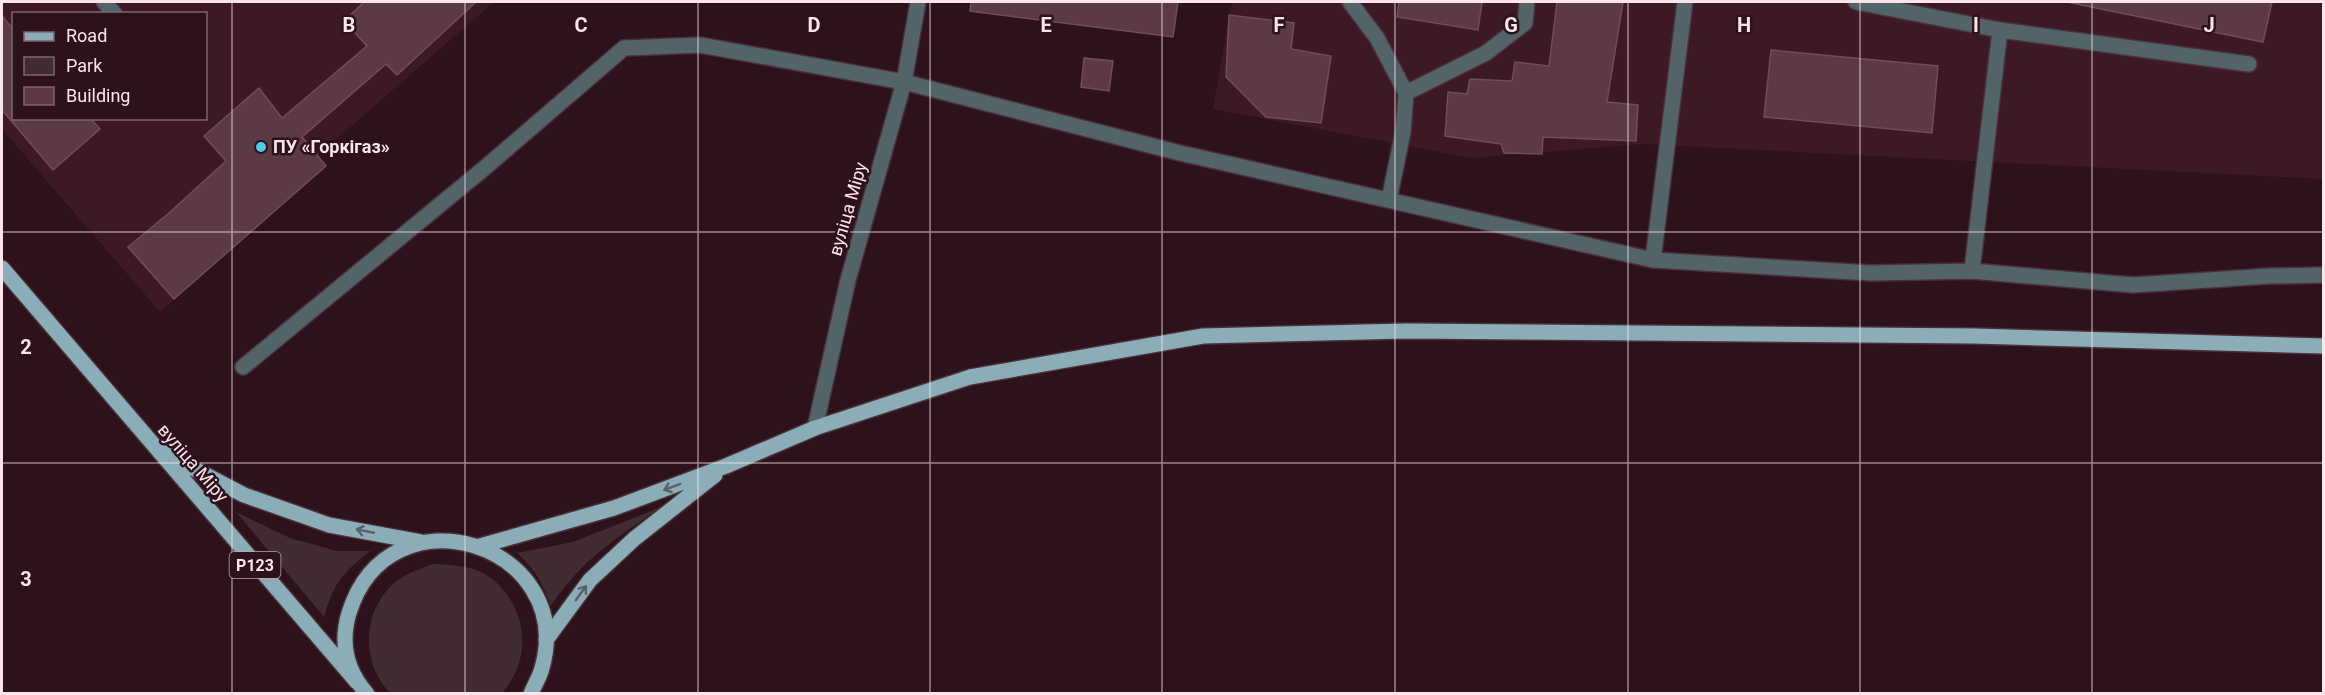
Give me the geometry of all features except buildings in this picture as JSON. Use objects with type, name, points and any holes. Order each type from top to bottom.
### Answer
[{"type":"main road","name":"вуліца Міру","points":[[2,268],[362,688]]},
{"type":"main road","points":[[480,546],[614,508],[726,466],[815,428],[970,377],[1203,336],[1406,331],[1962,336],[2324,346]]},
{"type":"main road","points":[[154,448],[244,495],[329,525],[422,542],[452,540],[480,546],[507,561],[528,583],[541,610],[546,640],[542,669],[531,693]]},
{"type":"main road","points":[[546,640],[590,580],[634,539],[726,466]]},
{"type":"main road","points":[[362,688],[345,656],[345,626],[354,597],[371,572],[394,554],[422,542]]},
{"type":"street","name":"вуліца Міру","points":[[815,428],[848,280],[904,82],[918,2]]},
{"type":"street","points":[[1350,2],[1377,38],[1406,93],[1403,132],[1389,200]]},
{"type":"street","points":[[1406,93],[1486,53],[1525,23],[1527,2]]},
{"type":"street","points":[[1653,260],[1685,2]]},
{"type":"street","points":[[1856,2],[2000,30],[2249,64]]},
{"type":"street","points":[[1972,271],[2000,30]]},
{"type":"street","points":[[243,367],[487,166],[624,48],[700,45],[815,64],[904,82],[1180,153],[1653,260],[1871,273],[1972,271],[2133,285],[2269,276],[2324,275]]},
{"type":"shaded area","points":[[2,2],[494,2],[317,156],[326,166],[160,312],[2,129]]},
{"type":"shaded area","points":[[1232,2],[2323,2],[2323,179],[1643,144],[1471,158],[1213,109]]},
{"type":"green space","points":[[661,507],[588,562],[551,606],[538,577],[517,553],[573,542]]},
{"type":"green space","points":[[236,512],[290,538],[337,551],[370,551],[340,580],[331,595],[324,617]]},
{"type":"green space","points":[[433,564],[477,570],[498,584],[509,597],[517,613],[522,646],[519,663],[502,693],[390,693],[381,682],[370,655],[370,627],[374,613],[380,600],[394,583],[410,573]]},
{"type":"place","name":"ПУ «Горкігаз»","points":[[261,147]]}]
